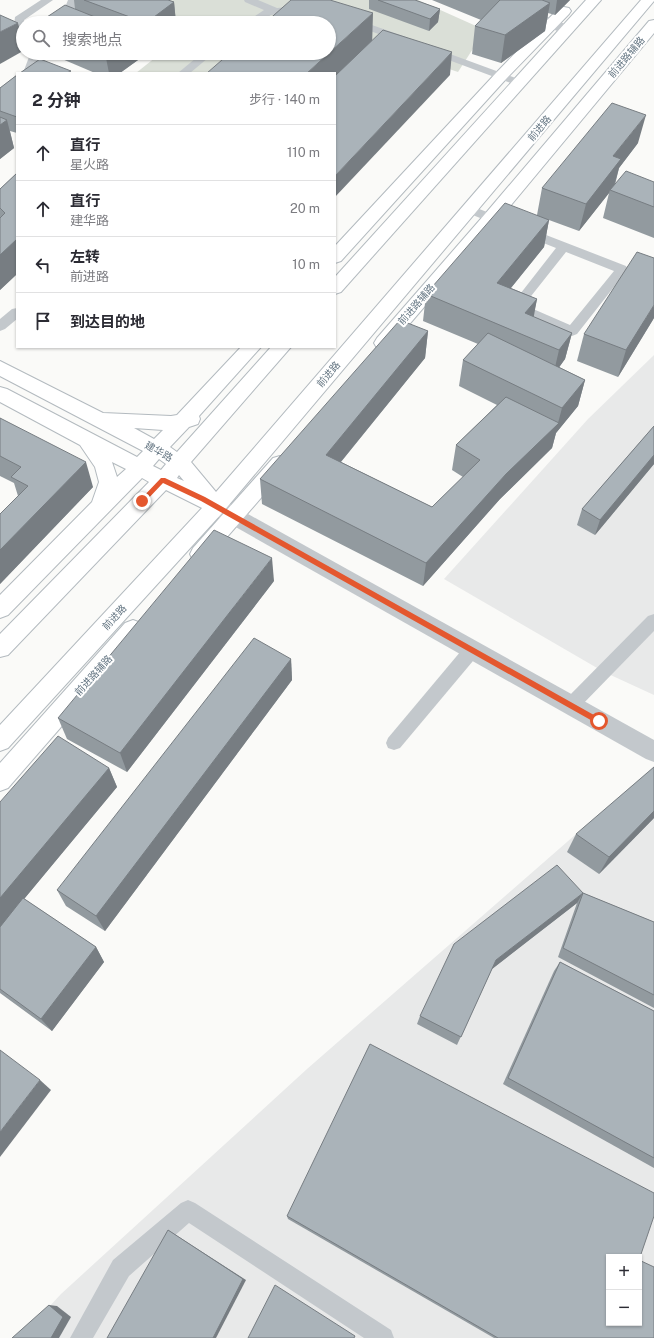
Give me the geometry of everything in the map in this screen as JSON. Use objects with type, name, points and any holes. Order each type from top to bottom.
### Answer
[{"type":"main road","points":[[336,256],[501,76],[553,24],[574,0]]},
{"type":"main road","points":[[336,287],[594,0]]},
{"type":"main road","name":"前进路","points":[[0,741],[225,511],[469,209],[648,0]]},
{"type":"main road","name":"前进路辅路","points":[[373,355],[491,218],[654,24]]},
{"type":"main road","points":[[0,609],[140,467],[251,348]]},
{"type":"main road","points":[[0,648],[163,480],[281,348]]},
{"type":"main road","name":"建华路","points":[[0,368],[157,449],[179,462],[225,511]]},
{"type":"main road","points":[[97,418],[149,422],[183,422],[210,412],[244,389]]},
{"type":"main road","points":[[0,394],[225,511]]},
{"type":"main road","points":[[80,565],[96,529],[109,482],[104,465],[86,439]]},
{"type":"main road","points":[[187,569],[225,511],[290,450]]},
{"type":"main road","name":"前进路辅路","points":[[0,780],[146,616]]},
{"type":"street","points":[[496,0],[567,30]]},
{"type":"street","points":[[225,511],[654,752]]},
{"type":"lane","points":[[24,16],[48,0]]},
{"type":"lane","points":[[56,16],[71,6],[73,0]]},
{"type":"lane","points":[[249,0],[275,11]]},
{"type":"lane","points":[[261,16],[268,12],[299,9],[314,12]]},
{"type":"lane","points":[[343,19],[371,27],[520,83]]},
{"type":"lane","points":[[28,72],[33,60]]},
{"type":"lane","points":[[184,72],[200,60]]},
{"type":"lane","points":[[469,209],[491,218],[564,246],[622,269],[572,331],[516,307],[564,246]]},
{"type":"lane","points":[[0,326],[16,313]]},
{"type":"lane","points":[[571,705],[654,621]]},
{"type":"lane","points":[[394,743],[472,650]]},
{"type":"lane","points":[[81,1338],[121,1268],[188,1210],[383,1338]]},
{"type":"shaded area","points":[[147,0],[418,0],[485,30],[458,72],[336,31],[336,16],[162,16]]},
{"type":"shaded area","points":[[152,60],[252,60],[239,72],[137,72]]},
{"type":"shaded area","points":[[654,355],[654,695],[604,672],[444,579],[588,419]]},
{"type":"shaded area","points":[[654,766],[654,1338],[20,1338],[61,1294],[307,1069]]},
{"type":"building","points":[[84,0],[168,0],[174,2],[155,16],[127,16]]},
{"type":"building","points":[[291,0],[330,0],[373,13],[336,47],[336,16],[273,16]]},
{"type":"building","points":[[378,0],[415,0],[440,9],[430,19]]},
{"type":"building","points":[[500,0],[542,0],[550,3],[505,35],[475,26]]},
{"type":"building","points":[[65,5],[92,16],[48,16]]},
{"type":"building","points":[[0,15],[16,22],[16,24],[0,32]]},
{"type":"building","points":[[383,30],[452,52],[336,175],[336,75]]},
{"type":"building","points":[[39,60],[43,60],[71,71],[69,72],[21,72]]},
{"type":"building","points":[[222,60],[321,60],[308,72],[208,72]]},
{"type":"building","points":[[16,76],[16,117],[0,111],[0,88]]},
{"type":"building","points":[[612,103],[646,115],[613,156],[621,159],[586,204],[542,188]]},
{"type":"building","points":[[0,117],[7,120],[0,125]]},
{"type":"building","points":[[626,171],[654,182],[654,207],[610,190]]},
{"type":"building","points":[[16,174],[16,240],[0,255],[0,218],[5,213],[0,208],[0,189]]},
{"type":"building","points":[[505,203],[549,220],[497,283],[537,299],[525,313],[572,333],[559,350],[426,294]]},
{"type":"building","points":[[637,252],[654,258],[654,305],[626,350],[584,334]]},
{"type":"building","points":[[400,320],[428,331],[326,455],[432,507],[480,460],[456,445],[506,397],[559,423],[506,474],[426,563],[260,479]]},
{"type":"building","points":[[488,333],[585,380],[562,408],[463,360]]},
{"type":"building","points":[[0,418],[86,462],[0,550],[0,514],[28,486],[11,477],[21,467],[0,456]]},
{"type":"building","points":[[654,426],[654,455],[600,520],[582,509]]},
{"type":"building","points":[[214,530],[272,558],[120,753],[58,718]]},
{"type":"building","points":[[254,638],[291,659],[96,916],[57,890]]},
{"type":"building","points":[[58,736],[109,768],[0,898],[0,802]]},
{"type":"building","points":[[654,767],[654,811],[609,857],[576,834]]},
{"type":"building","points":[[557,865],[583,893],[496,960],[461,1037],[420,1016],[454,944]]},
{"type":"building","points":[[583,893],[654,922],[654,995],[563,948]]},
{"type":"building","points":[[23,898],[96,947],[41,1019],[0,989],[0,927]]},
{"type":"building","points":[[560,962],[654,1011],[654,1158],[508,1078]]},
{"type":"building","points":[[370,1044],[654,1193],[654,1216],[641,1254],[606,1254],[606,1326],[642,1326],[642,1261],[654,1267],[654,1338],[498,1338],[287,1216]]},
{"type":"building","points":[[0,1050],[40,1080],[0,1132]]},
{"type":"building","points":[[168,1230],[243,1279],[213,1338],[107,1338]]},
{"type":"building","points":[[275,1285],[355,1336],[354,1338],[248,1338]]},
{"type":"building","points":[[49,1305],[63,1317],[51,1338],[12,1338]]},
{"type":"route","points":[[142,501],[163,480],[203,499],[599,721]]}]
